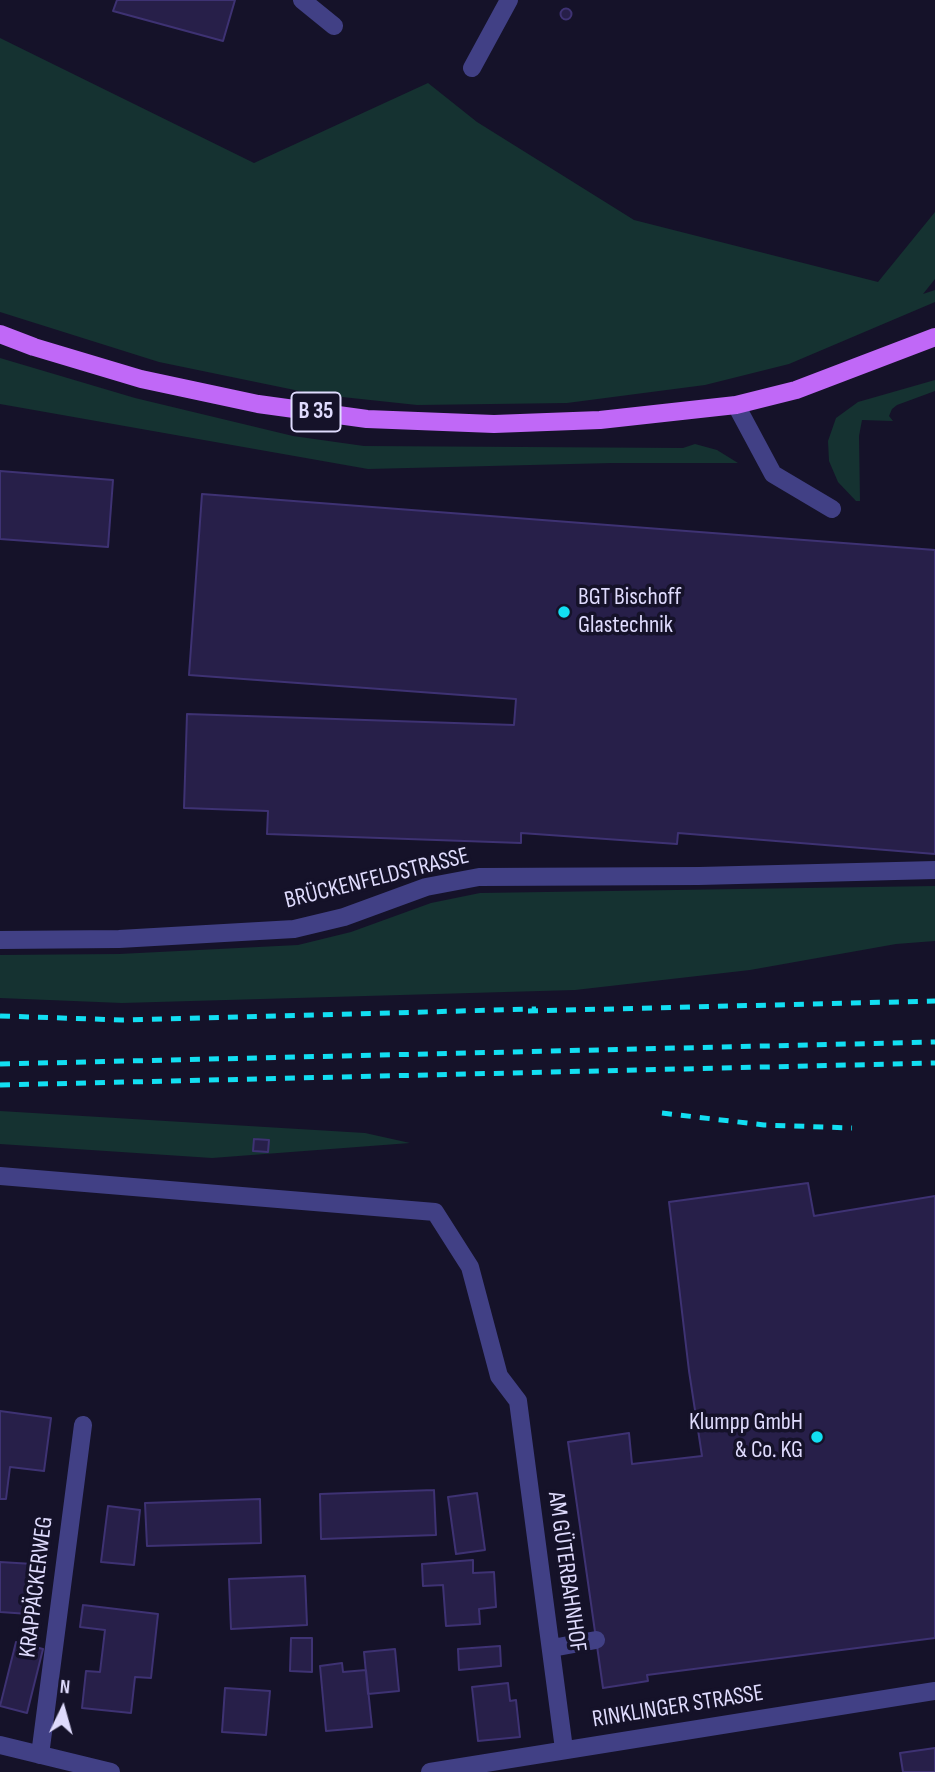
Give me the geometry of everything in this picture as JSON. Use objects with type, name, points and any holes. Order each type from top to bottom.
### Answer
[{"type":"main road","name":"B 35","points":[[0,334],[34,347],[154,382],[258,404],[367,419],[494,424],[600,420],[736,405],[796,390],[935,337]]},
{"type":"street","points":[[302,0],[334,26]]},
{"type":"street","points":[[472,68],[509,0]]},
{"type":"street","points":[[736,405],[773,474],[832,509]]},
{"type":"street","name":"BRÜCKENFELDSTRASSE","points":[[0,940],[119,939],[294,929],[344,917],[426,887],[479,877],[699,876],[935,870]]},
{"type":"street","name":"AM GÜTERBAHNHOF","points":[[0,1176],[435,1212],[470,1267],[499,1376],[518,1401],[564,1749]]},
{"type":"street","name":"KRAPPÄCKERWEG","points":[[40,1755],[83,1425]]},
{"type":"street","points":[[552,1648],[596,1640]]},
{"type":"street","name":"RINKLINGER STRASSE","points":[[430,1772],[935,1690]]},
{"type":"street","points":[[0,1745],[111,1772]]},
{"type":"green space","points":[[0,38],[254,163],[428,83],[477,122],[634,220],[878,282],[935,212],[935,279],[923,294],[935,290],[935,302],[789,364],[705,385],[567,403],[417,405],[314,394],[159,362],[0,312]]},
{"type":"green space","points":[[0,358],[135,398],[293,436],[364,446],[683,448],[695,444],[717,450],[738,463],[368,469],[0,404]]},
{"type":"green space","points":[[935,380],[935,391],[892,409],[889,416],[893,421],[862,420],[859,436],[860,501],[856,501],[838,482],[829,461],[828,441],[836,418],[858,402]]},
{"type":"green space","points":[[935,886],[935,941],[896,944],[750,970],[575,990],[122,1003],[0,998],[0,955],[119,954],[298,945],[351,932],[431,903],[480,893]]},
{"type":"green space","points":[[0,1111],[365,1133],[410,1143],[212,1158],[0,1144]]},
{"type":"building","points":[[117,0],[235,0],[223,41],[113,11]]},
{"type":"building","points":[[566,8],[572,14],[566,20],[560,14]]},
{"type":"building","points":[[0,471],[113,480],[108,547],[0,539]]},
{"type":"building","name":"BGT Bischoff Glastechnik","points":[[202,494],[935,550],[935,854],[678,833],[677,844],[521,833],[521,843],[267,834],[268,811],[184,808],[187,714],[514,725],[516,699],[189,675]]},
{"type":"building","points":[[254,1139],[269,1140],[268,1152],[253,1151]]},
{"type":"building","name":"Klumpp GmbH & Co. KG","points":[[808,1183],[814,1216],[935,1196],[935,1638],[647,1675],[648,1681],[603,1688],[568,1442],[629,1433],[632,1464],[702,1456],[669,1202]]},
{"type":"building","points":[[0,1411],[51,1418],[44,1471],[10,1467],[6,1499],[0,1499]]},
{"type":"building","points":[[434,1490],[436,1535],[321,1539],[320,1494]]},
{"type":"building","points":[[477,1493],[485,1550],[456,1554],[448,1497]]},
{"type":"building","points":[[260,1499],[261,1543],[147,1546],[145,1503]]},
{"type":"building","points":[[108,1506],[140,1510],[134,1565],[101,1562]]},
{"type":"building","points":[[473,1560],[473,1573],[494,1572],[496,1607],[479,1609],[480,1624],[446,1626],[443,1585],[423,1586],[422,1564]]},
{"type":"building","points":[[0,1562],[33,1564],[29,1614],[0,1612]]},
{"type":"building","points":[[305,1576],[307,1625],[231,1629],[229,1579]]},
{"type":"building","points":[[83,1605],[158,1614],[151,1678],[135,1677],[131,1713],[82,1708],[86,1671],[100,1672],[105,1630],[80,1627]]},
{"type":"building","points":[[291,1638],[312,1638],[312,1672],[290,1671]]},
{"type":"building","points":[[16,1642],[43,1649],[27,1713],[0,1706]]},
{"type":"building","points":[[500,1646],[501,1666],[459,1670],[458,1649]]},
{"type":"building","points":[[395,1649],[399,1691],[368,1694],[364,1652]]},
{"type":"building","points":[[342,1663],[343,1672],[366,1670],[372,1727],[326,1731],[320,1666]]},
{"type":"building","points":[[508,1683],[510,1701],[516,1700],[520,1737],[478,1741],[472,1687]]},
{"type":"building","points":[[225,1688],[270,1691],[266,1735],[222,1732]]},
{"type":"building","points":[[935,1748],[935,1772],[903,1772],[900,1753]]},
{"type":"railway","points":[[528,1011],[935,1001]]},
{"type":"railway","points":[[0,1016],[122,1020],[536,1009]]},
{"type":"railway","points":[[0,1064],[935,1042]]},
{"type":"railway","points":[[0,1085],[935,1063]]},
{"type":"railway","points":[[662,1113],[764,1125],[852,1128]]},
{"type":"place","name":"BGT Bischoff Glastechnik","points":[[564,612]]},
{"type":"place","name":"Klumpp GmbH & Co. KG","points":[[817,1437]]}]
